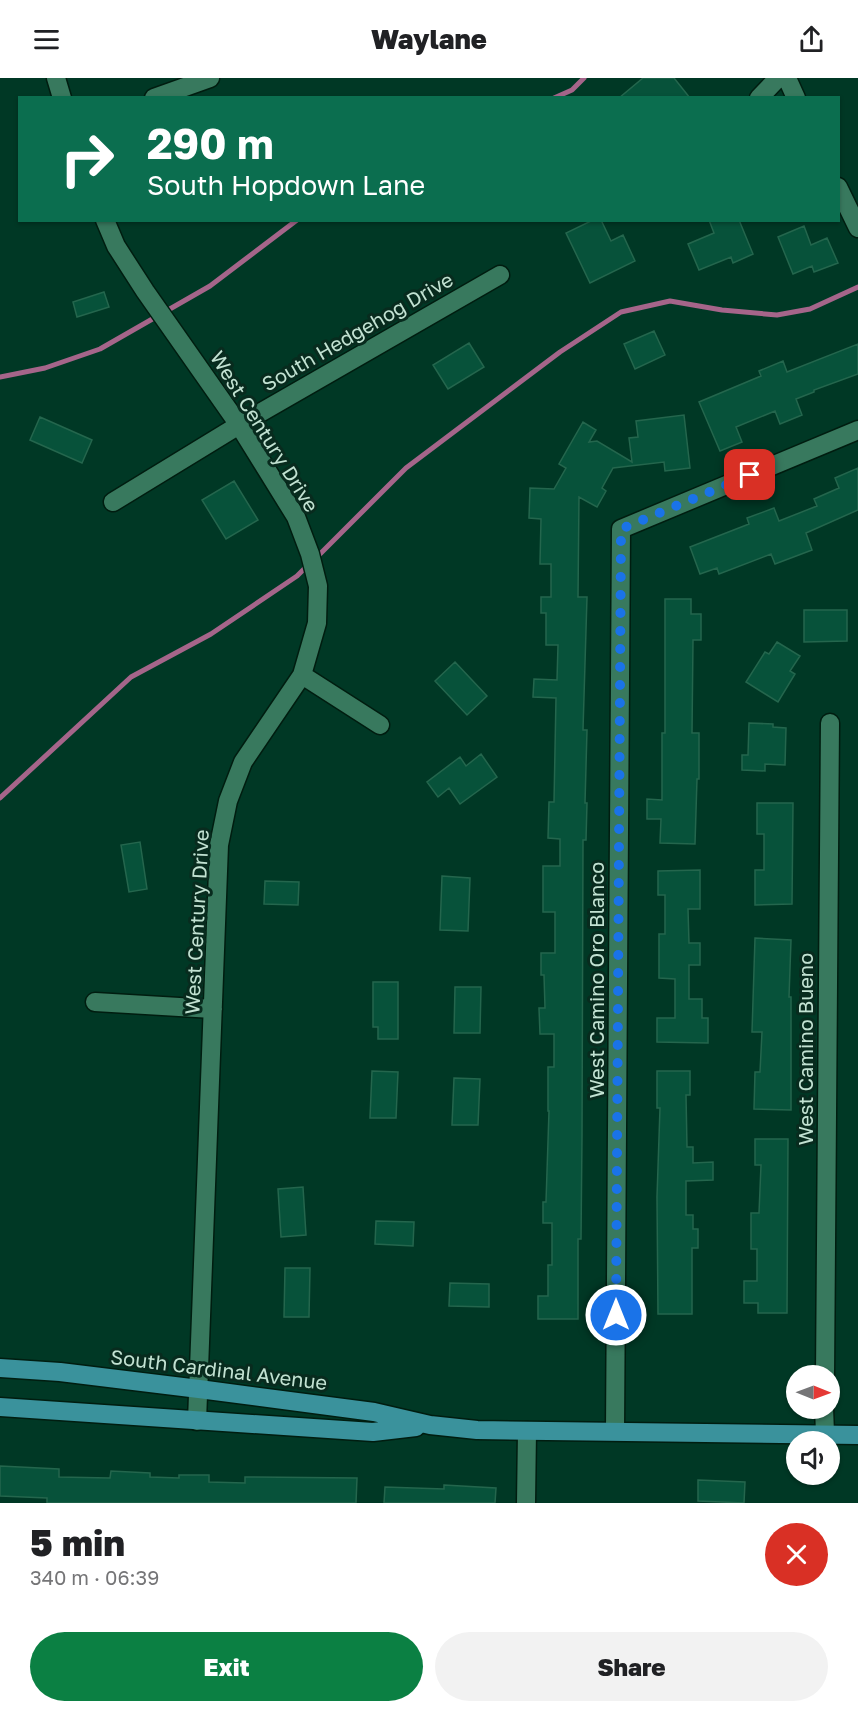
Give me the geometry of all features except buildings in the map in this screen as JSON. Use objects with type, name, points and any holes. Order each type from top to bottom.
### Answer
[{"type":"main road","name":"South Cardinal Avenue","points":[[0,1368],[60,1372],[199,1389],[374,1412],[430,1425],[477,1430],[786,1433]]},
{"type":"main road","name":"South Cardinal Avenue","points":[[0,1407],[373,1432],[430,1425]]},
{"type":"main road","name":"South Cardinal Avenue","points":[[840,1434],[858,1435]]},
{"type":"street","points":[[56,78],[61,96]]},
{"type":"street","points":[[160,96],[210,78]]},
{"type":"street","points":[[761,96],[778,78]]},
{"type":"street","points":[[787,78],[795,96]]},
{"type":"street","points":[[840,191],[858,228]]},
{"type":"street","name":"West Century Drive","points":[[106,222],[116,246],[145,291],[239,425],[296,517],[318,586],[317,623],[302,675],[243,762],[228,801],[219,845],[197,1421]]},
{"type":"street","name":"South Hedgehog Drive","points":[[113,502],[239,425],[500,275]]},
{"type":"street","name":"West Camino Oro Blanco","points":[[615,1431],[621,529],[858,430]]},
{"type":"street","points":[[302,675],[380,725]]},
{"type":"street","name":"West Camino Bueno","points":[[825,1365],[830,723]]},
{"type":"street","points":[[95,1002],[213,1009]]},
{"type":"street","points":[[526,1503],[527,1431]]},
{"type":"waterway","points":[[558,96],[572,90],[584,78]]},
{"type":"waterway","points":[[0,377],[45,368],[100,349],[210,286],[294,222]]},
{"type":"waterway","points":[[316,558],[406,468],[560,352],[621,312],[670,301],[722,310],[777,315],[810,309],[858,287]]},
{"type":"waterway","points":[[0,798],[131,677],[211,634],[297,576],[309,564]]},
{"type":"route","points":[[616,1315],[621,529],[750,475]]}]
